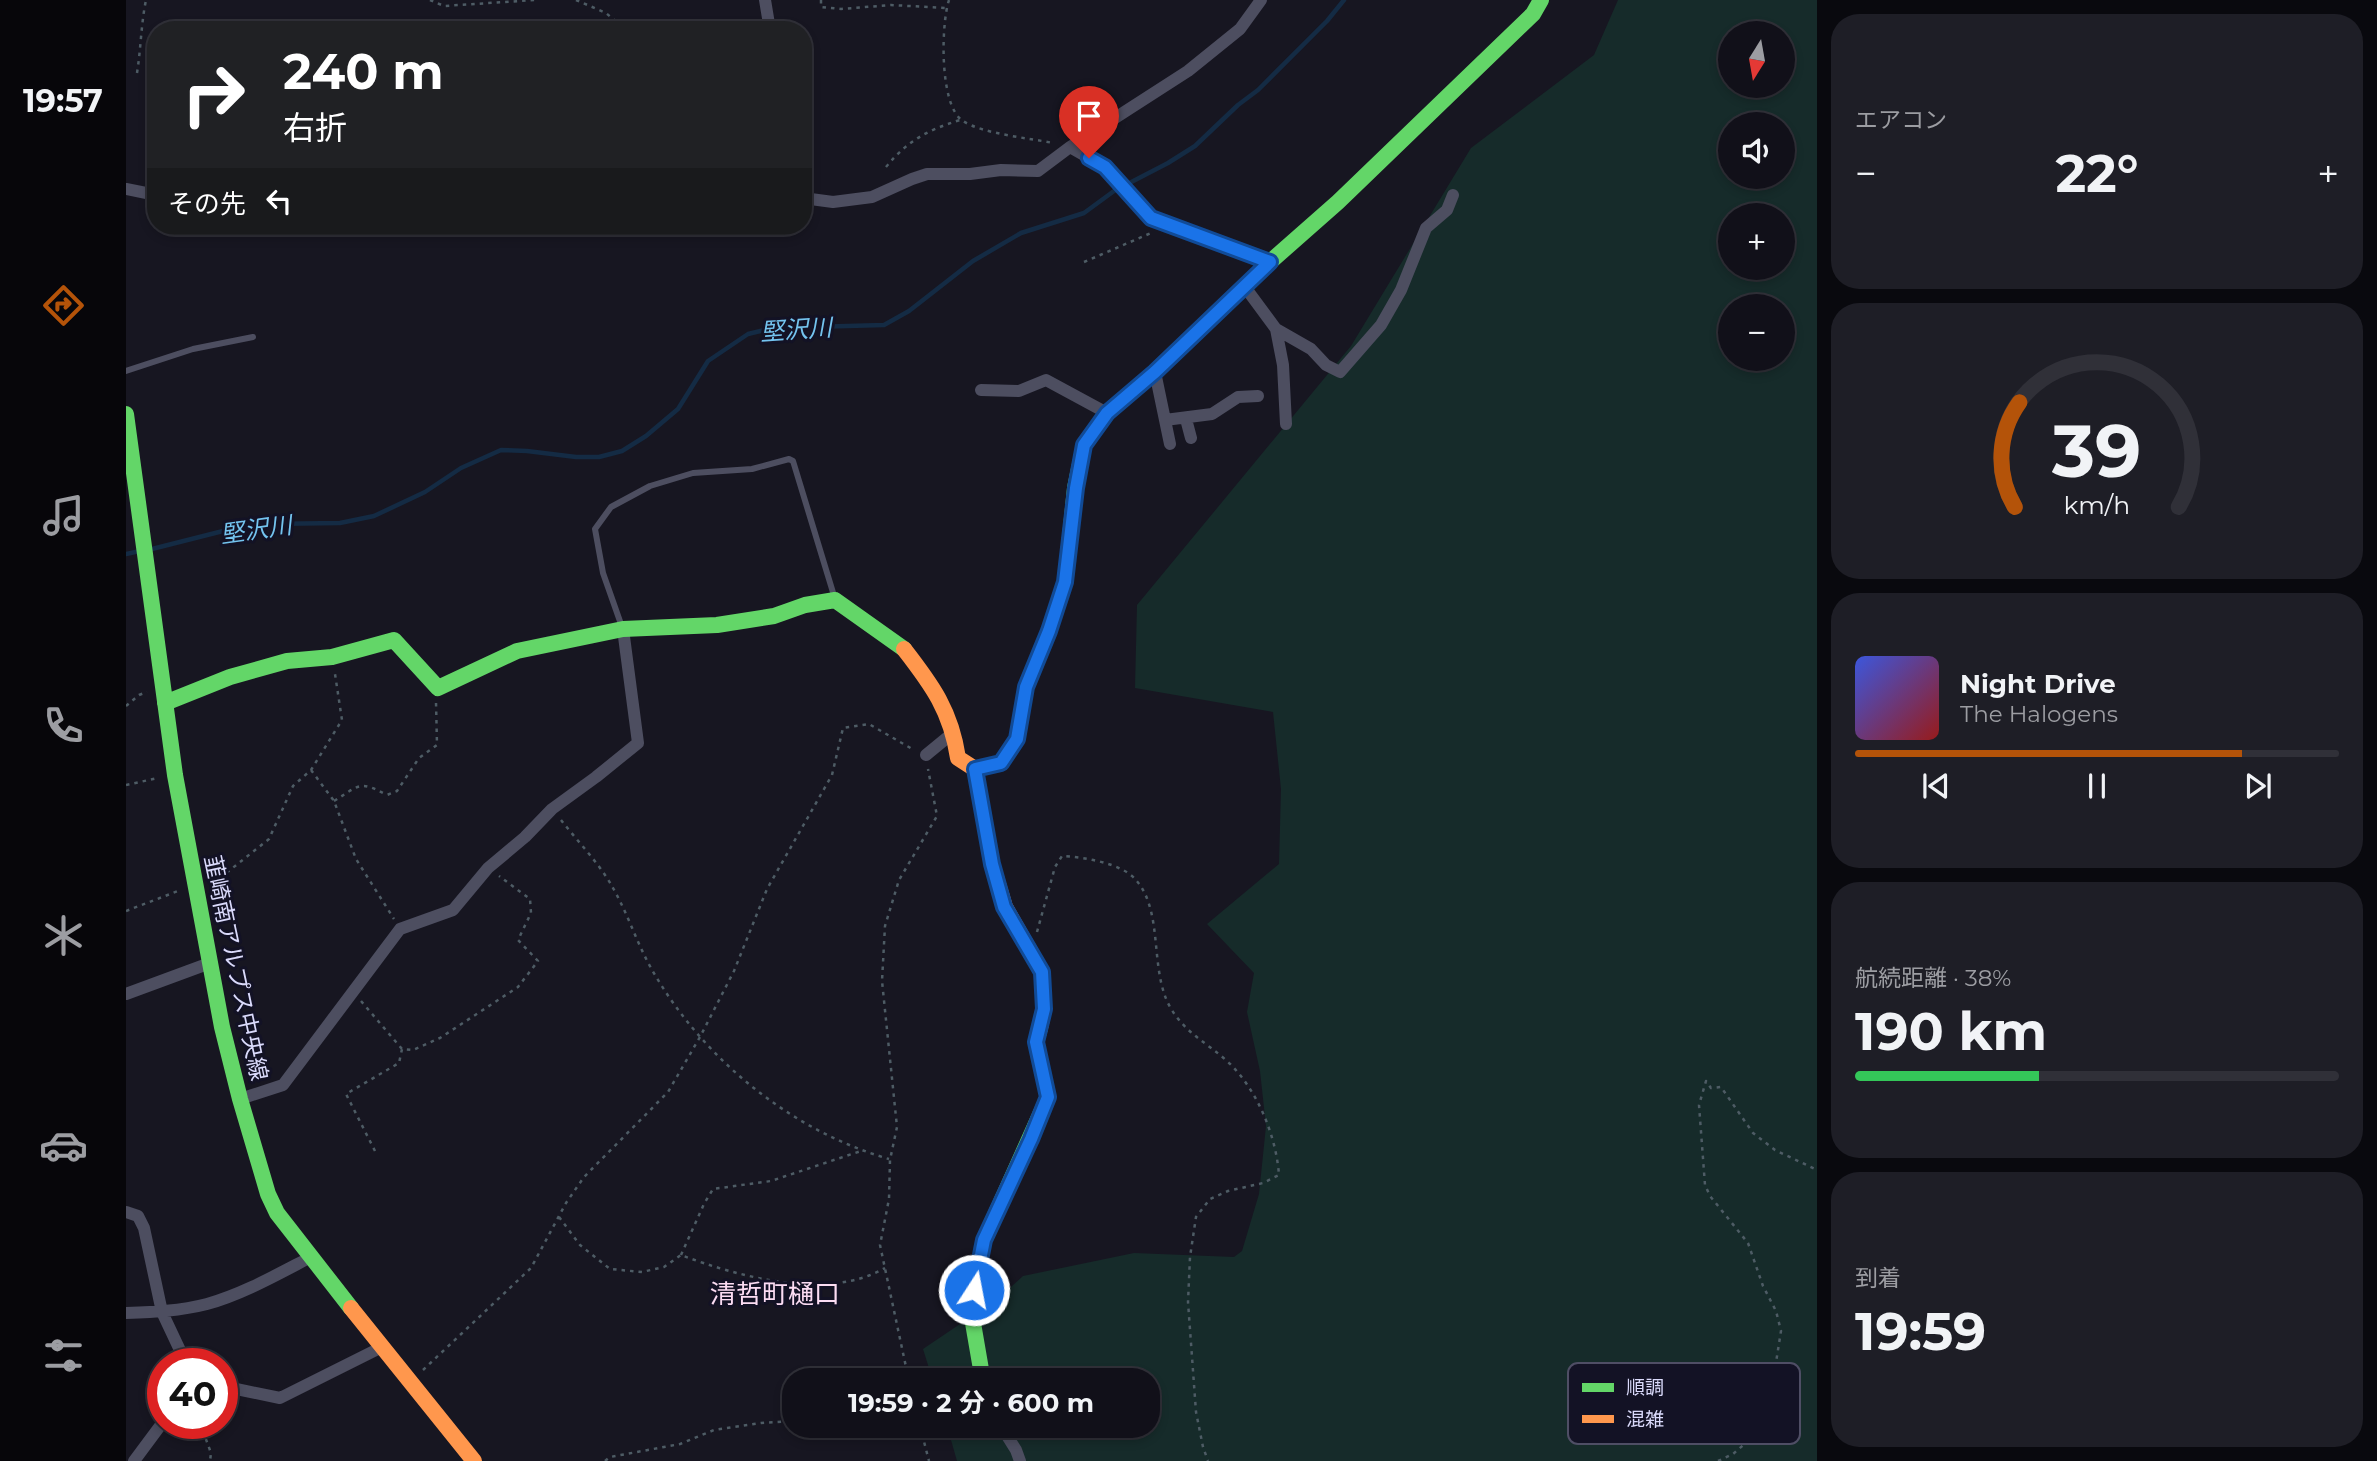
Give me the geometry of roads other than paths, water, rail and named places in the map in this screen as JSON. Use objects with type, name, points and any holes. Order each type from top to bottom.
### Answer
[{"type":"street","points":[[765,0],[768,21]]},
{"type":"street","points":[[812,199],[833,202],[872,197],[927,174],[1038,171],[1070,147],[1188,71],[1240,29],[1261,0]]},
{"type":"street","points":[[165,703],[230,677],[288,662],[332,657],[394,640],[438,688],[517,651],[623,629],[717,625],[774,616],[805,605],[835,600],[903,648],[934,688],[954,732],[958,758],[975,769],[1001,763],[1017,739],[1026,687],[1065,582],[1084,445],[1107,413],[1338,202],[1533,14],[1541,0]]},
{"type":"street","points":[[1070,147],[1105,167],[1151,218],[1270,262]]},
{"type":"street","points":[[126,189],[147,193]]},
{"type":"street","points":[[1245,287],[1276,329],[1311,349],[1326,365],[1340,372],[1381,326],[1401,290],[1426,228],[1447,209],[1453,195]]},
{"type":"street","points":[[1276,329],[1283,365],[1286,424]]},
{"type":"street","points":[[1155,372],[1170,444]]},
{"type":"street","points":[[982,390],[1018,391],[1046,380],[1107,413]]},
{"type":"street","points":[[1165,420],[1212,414],[1237,397],[1258,396]]},
{"type":"street","name":"韮崎南アルプス中央線","points":[[126,414],[175,775],[194,885],[240,1099],[268,1194],[277,1213],[474,1461]]},
{"type":"street","points":[[1186,419],[1191,438]]},
{"type":"street","points":[[240,1099],[283,1085],[400,929],[453,910],[488,868],[525,837],[552,809],[638,743],[623,629]]},
{"type":"street","points":[[926,755],[954,732]]},
{"type":"street","points":[[975,769],[992,864],[1004,907],[1042,972],[1044,1009],[1036,1042],[1048,1097],[984,1240],[974,1290],[973,1323],[981,1368]]},
{"type":"street","points":[[126,995],[210,963]]},
{"type":"street","points":[[126,1212],[138,1216],[144,1228],[162,1312],[179,1348]]},
{"type":"street","points":[[126,1313],[162,1312],[208,1303],[238,1293],[311,1257]]},
{"type":"street","points":[[238,1389],[280,1398],[382,1347]]},
{"type":"street","points":[[1008,1438],[1020,1461]]},
{"type":"street","points":[[134,1461],[150,1439]]},
{"type":"lane","points":[[126,371],[193,349],[253,337]]},
{"type":"lane","points":[[623,629],[603,573],[594,529],[611,507],[650,486],[693,473],[752,469],[789,459],[793,461],[835,600]]},
{"type":"waterway","name":"堅沢川","points":[[148,550],[231,529],[264,524],[340,523],[374,516],[425,492],[461,468],[501,450],[576,457],[599,457],[622,451],[646,436],[678,409],[708,361],[748,334],[773,328],[884,325],[909,311],[973,261],[1021,233],[1084,213],[1114,191],[1168,163],[1195,146],[1258,90],[1327,21],[1344,0]]},
{"type":"waterway","name":"堅沢川","points":[[126,554],[140,551]]},
{"type":"district","name":"清哲町樋口","points":[[775,1294]]}]
